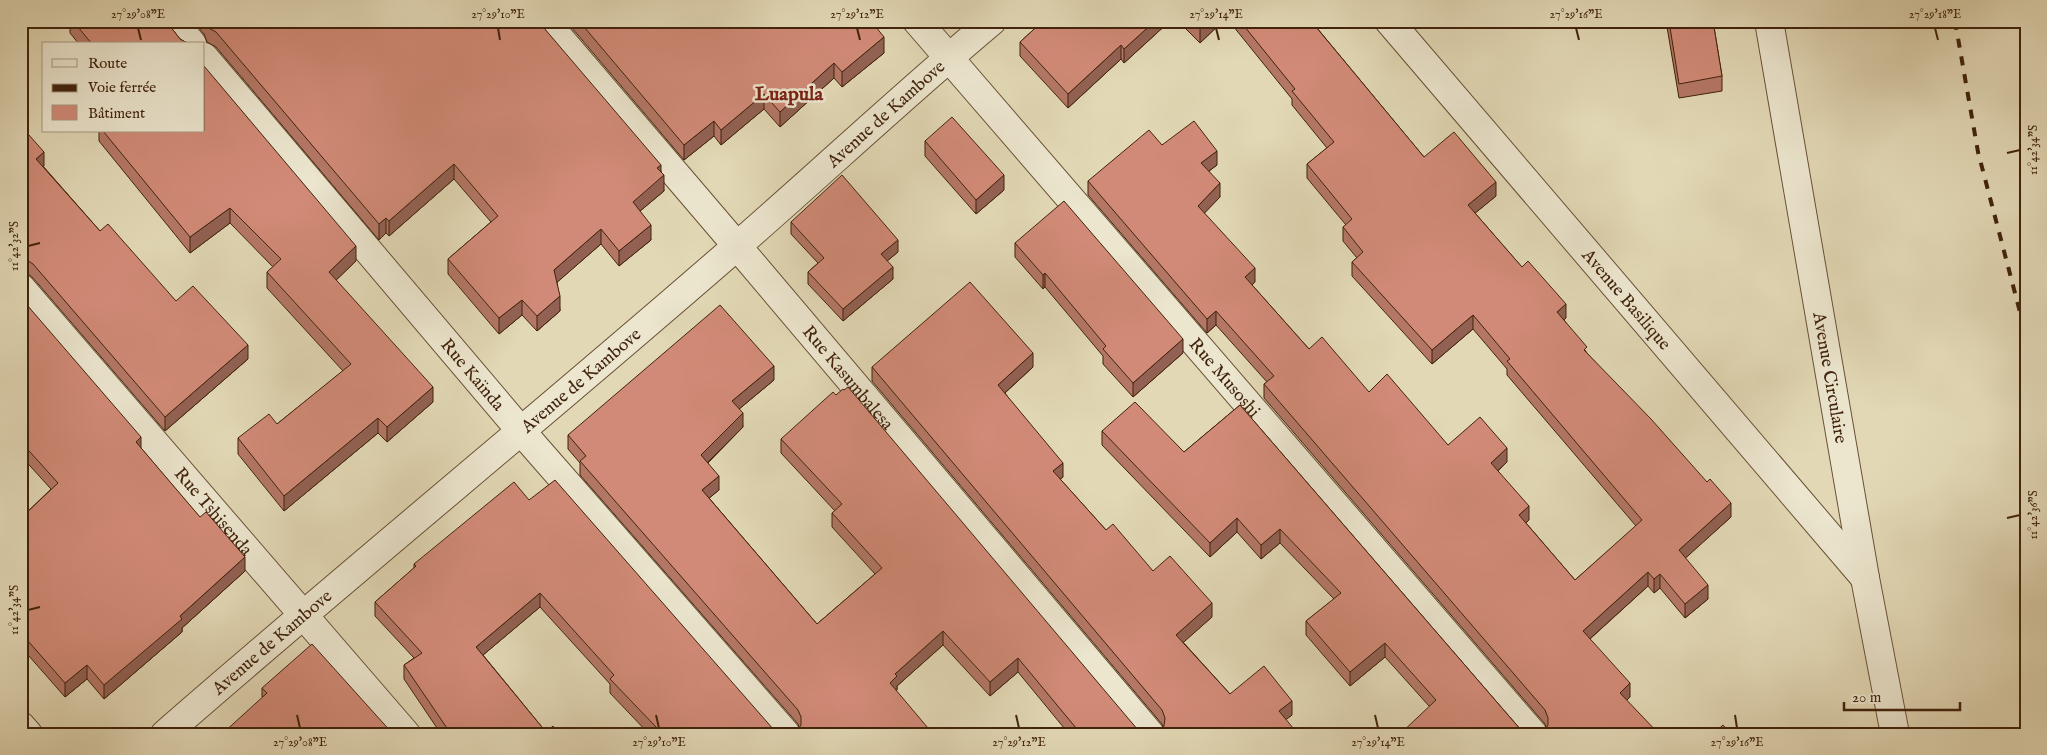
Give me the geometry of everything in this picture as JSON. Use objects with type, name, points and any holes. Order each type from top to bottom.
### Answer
[{"type":"street","points":[[173,21],[190,42]]},
{"type":"street","name":"Rue Kasumbalesa","points":[[545,21],[1150,734]]},
{"type":"street","name":"Rue Musoshi","points":[[917,21],[1533,734]]},
{"type":"street","name":"Avenue de Kambove","points":[[165,734],[303,613],[521,431],[737,246],[992,21]]},
{"type":"street","name":"Avenue Basilique","points":[[1389,21],[1865,578]]},
{"type":"street","name":"Avenue Circulaire","points":[[1769,21],[1865,578],[1895,734]]},
{"type":"street","name":"Rue Kaïnda","points":[[205,58],[521,431],[786,734]]},
{"type":"street","name":"Rue Tshisenda","points":[[21,288],[406,734]]},
{"type":"street","points":[[21,726],[28,734]]},
{"type":"building","points":[[73,21],[166,21],[180,39],[185,42],[90,42]]},
{"type":"building","points":[[205,21],[538,21],[661,165],[657,168],[664,175],[633,202],[651,225],[619,251],[601,229],[554,270],[560,296],[537,316],[522,300],[499,318],[448,259],[498,216],[454,164],[389,221],[386,218],[379,224],[216,32],[207,27]]},
{"type":"building","points":[[579,21],[871,21],[884,37],[842,72],[834,63],[780,112],[764,94],[721,130],[714,121],[684,145]]},
{"type":"building","points":[[1043,21],[1155,21],[1124,49],[1121,45],[1068,94],[1020,42]]},
{"type":"building","points":[[1192,21],[1208,21],[1200,29]]},
{"type":"building","points":[[1240,21],[1311,21],[1424,157],[1454,132],[1496,182],[1468,205],[1522,267],[1528,261],[1566,304],[1557,312],[1587,347],[1584,350],[1651,419],[1707,482],[1710,479],[1731,503],[1679,550],[1708,585],[1685,604],[1660,574],[1654,579],[1648,572],[1583,631],[1630,683],[1620,693],[1659,734],[1539,734],[1548,725],[1545,710],[1264,384],[1274,376],[1216,311],[1207,319],[1088,181],[1149,130],[1162,145],[1194,121],[1217,151],[1201,163],[1220,183],[1198,206],[1255,268],[1245,277],[1309,349],[1322,337],[1369,392],[1387,374],[1448,445],[1480,417],[1507,448],[1491,463],[1529,506],[1519,515],[1575,580],[1642,520],[1507,361],[1510,359],[1473,315],[1432,350],[1352,262],[1363,252],[1343,227],[1352,219],[1307,164],[1334,142],[1292,91],[1295,89]]},
{"type":"building","points":[[1669,21],[1713,21],[1722,76],[1679,84]]},
{"type":"building","points":[[205,67],[356,246],[329,272],[433,387],[387,427],[378,418],[284,496],[238,438],[269,414],[277,424],[351,364],[267,272],[281,259],[230,208],[190,237],[104,132],[205,132]]},
{"type":"building","points":[[952,117],[1004,175],[976,200],[925,141]]},
{"type":"building","points":[[21,126],[44,152],[36,159],[100,231],[108,224],[176,301],[193,286],[248,345],[165,417],[33,264],[21,259]]},
{"type":"building","points":[[842,175],[898,240],[881,254],[893,267],[843,309],[808,272],[824,258],[791,222]]},
{"type":"building","points":[[1064,201],[1183,339],[1133,383],[1103,349],[1106,346],[1045,273],[1043,275],[1015,243]]},
{"type":"building","points":[[970,282],[1033,353],[998,385],[1063,463],[1053,471],[1106,530],[1113,524],[1153,571],[1170,556],[1212,603],[1176,635],[1230,694],[1264,666],[1292,701],[1279,711],[1298,734],[1156,734],[1164,726],[1165,718],[1162,710],[872,367]]},
{"type":"building","points":[[21,298],[141,437],[136,442],[200,517],[206,512],[245,557],[180,616],[182,619],[104,685],[87,665],[65,683],[21,633],[21,518],[58,483],[21,442]]},
{"type":"building","points":[[720,305],[774,366],[732,401],[743,413],[701,455],[719,476],[702,490],[817,624],[882,568],[832,513],[842,504],[781,439],[833,392],[836,395],[848,387],[1143,734],[1081,734],[1018,658],[990,682],[943,631],[895,674],[897,676],[890,683],[933,734],[792,734],[801,725],[801,717],[798,710],[580,461],[586,456],[568,435]]},
{"type":"building","points":[[1135,402],[1184,452],[1240,405],[1526,734],[1400,734],[1436,700],[1385,643],[1350,672],[1306,621],[1341,593],[1280,529],[1261,545],[1237,518],[1210,543],[1102,431]]},
{"type":"building","points":[[555,480],[774,730],[780,734],[650,734],[657,728],[610,679],[614,675],[540,593],[476,647],[546,732],[553,726],[560,734],[451,734],[404,665],[422,653],[375,602],[416,566],[414,564],[514,482],[529,500]]},
{"type":"building","points":[[312,644],[393,734],[222,734],[267,693],[262,688]]},
{"type":"building","points":[[1723,725],[1731,734],[1713,734]]},
{"type":"railway","points":[[1955,21],[1978,152],[2026,335]]},
{"type":"district","name":"Luapula","points":[[789,93]]}]
